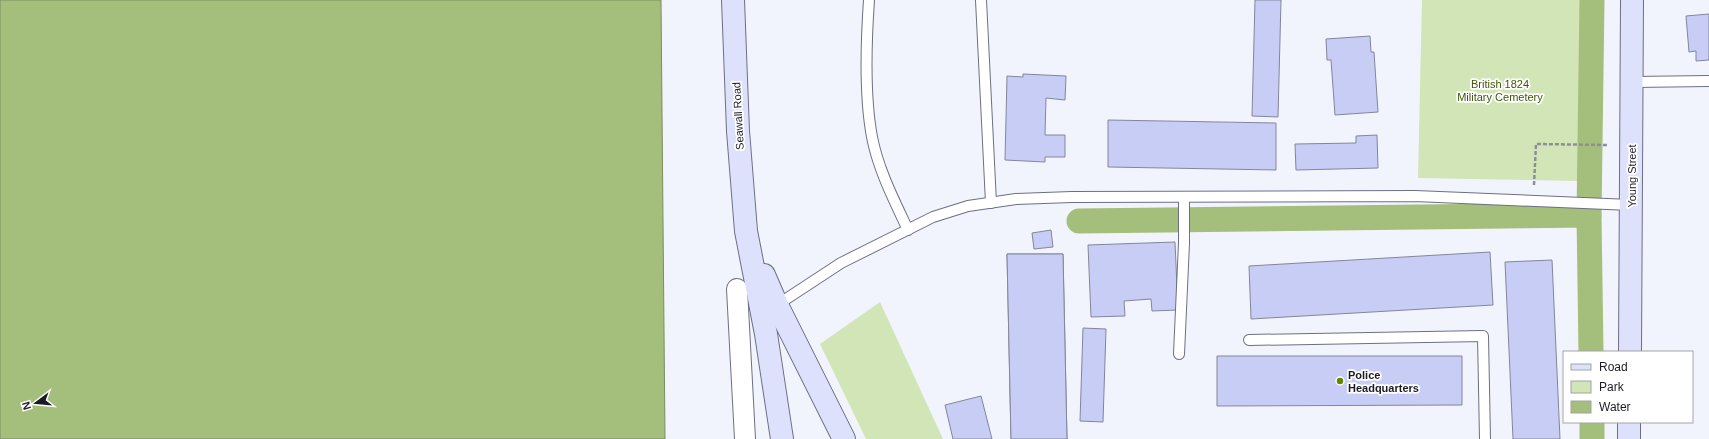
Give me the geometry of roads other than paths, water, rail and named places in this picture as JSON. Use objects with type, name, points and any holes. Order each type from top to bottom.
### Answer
[{"type":"street","name":"Seawall Road","points":[[733,0],[738,131],[746,231],[766,334],[782,439]]},
{"type":"street","name":"Young Street","points":[[1630,351],[1631,205],[1641,82],[1632,0]]},
{"type":"street","name":"Seawall Road","points":[[746,231],[777,305],[844,439]]},
{"type":"street","points":[[737,289],[745,439]]},
{"type":"street","points":[[1629,423],[1629,439]]},
{"type":"lane","points":[[869,0],[866,81],[872,137],[886,184],[908,230]]},
{"type":"lane","points":[[981,0],[991,203]]},
{"type":"lane","points":[[1641,82],[1709,81]]},
{"type":"lane","points":[[777,305],[841,263],[933,217],[968,206],[1016,199],[1072,197],[1415,196],[1631,205]]},
{"type":"lane","points":[[1180,354],[1184,197]]},
{"type":"lane","points":[[1249,340],[1483,336],[1485,439],[1477,439]]},
{"type":"water","points":[[0,0],[661,0],[665,439],[0,439]]},
{"type":"waterway","points":[[1589,215],[1592,0]]},
{"type":"waterway","points":[[1079,221],[1589,215],[1591,351]]},
{"type":"waterway","points":[[1592,423],[1592,439]]},
{"type":"place","name":"Police Headquarters","points":[[1340,381]]},
{"type":"park label","name":"British 1824 Military Cemetery","points":[[1500,90]]}]
